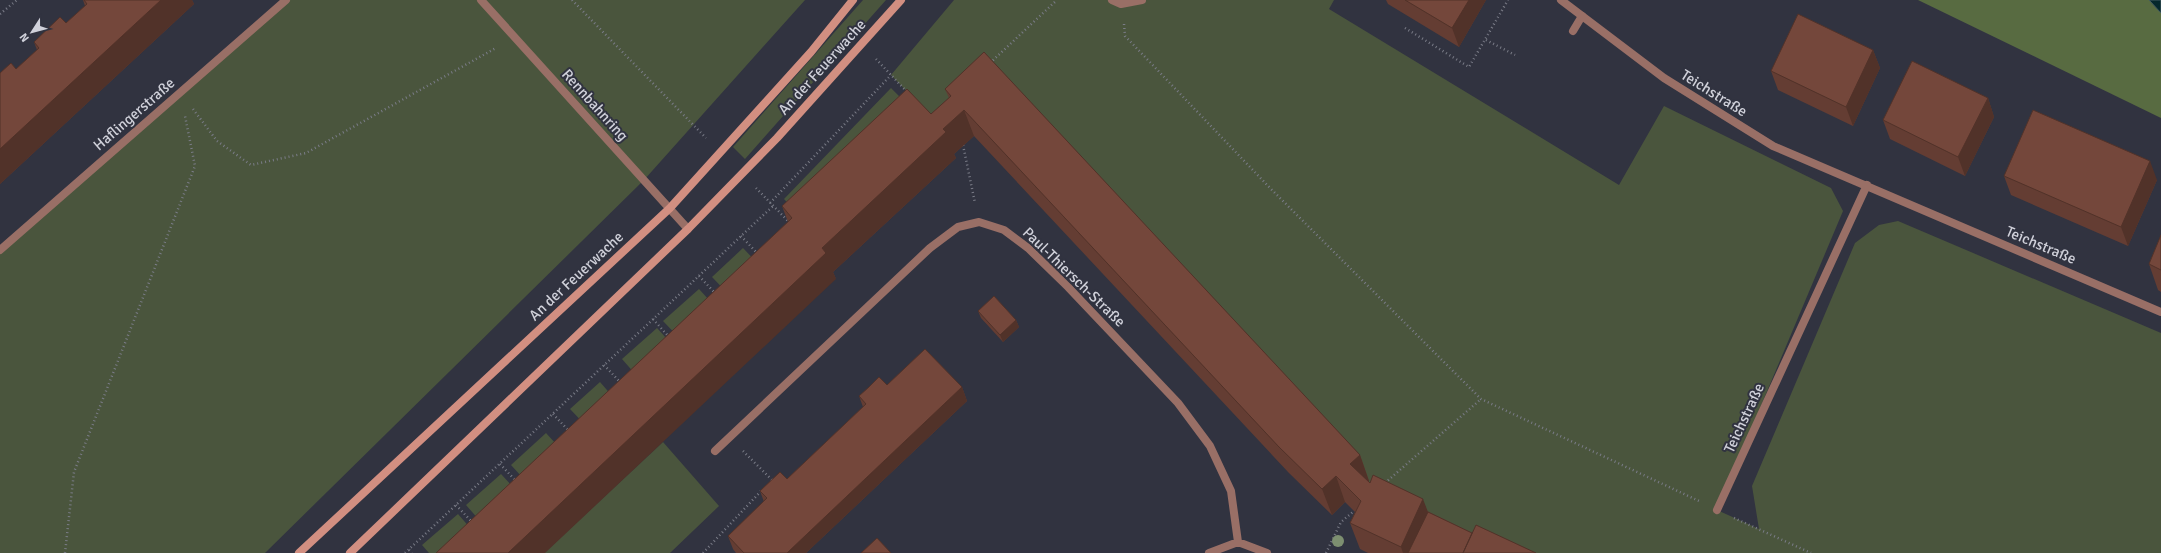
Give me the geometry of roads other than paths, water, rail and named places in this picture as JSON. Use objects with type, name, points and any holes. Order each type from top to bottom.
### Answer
[{"type":"street","name":"Rennbahnring","points":[[481,0],[688,229]]},
{"type":"street","name":"An der Feuerwache","points":[[299,553],[670,208],[811,52],[853,0]]},
{"type":"street","name":"An der Feuerwache","points":[[350,553],[688,229],[777,138],[901,0]]},
{"type":"street","points":[[1112,0],[1121,4],[1142,0]]},
{"type":"street","name":"Teichstraße","points":[[1561,0],[1664,78],[1773,146],[2161,312]]},
{"type":"street","name":"Haflingerstraße","points":[[0,250],[181,92],[282,1]]},
{"type":"street","points":[[1573,31],[1582,16]]},
{"type":"street","name":"Teichstraße","points":[[1717,510],[1867,185]]},
{"type":"street","name":"Paul-Thiersch-Straße","points":[[715,451],[930,248],[958,227],[979,222],[1004,230],[1028,248],[1068,287],[1178,403],[1210,446],[1231,491],[1238,542]]},
{"type":"street","points":[[1209,553],[1238,542],[1267,553]]}]
